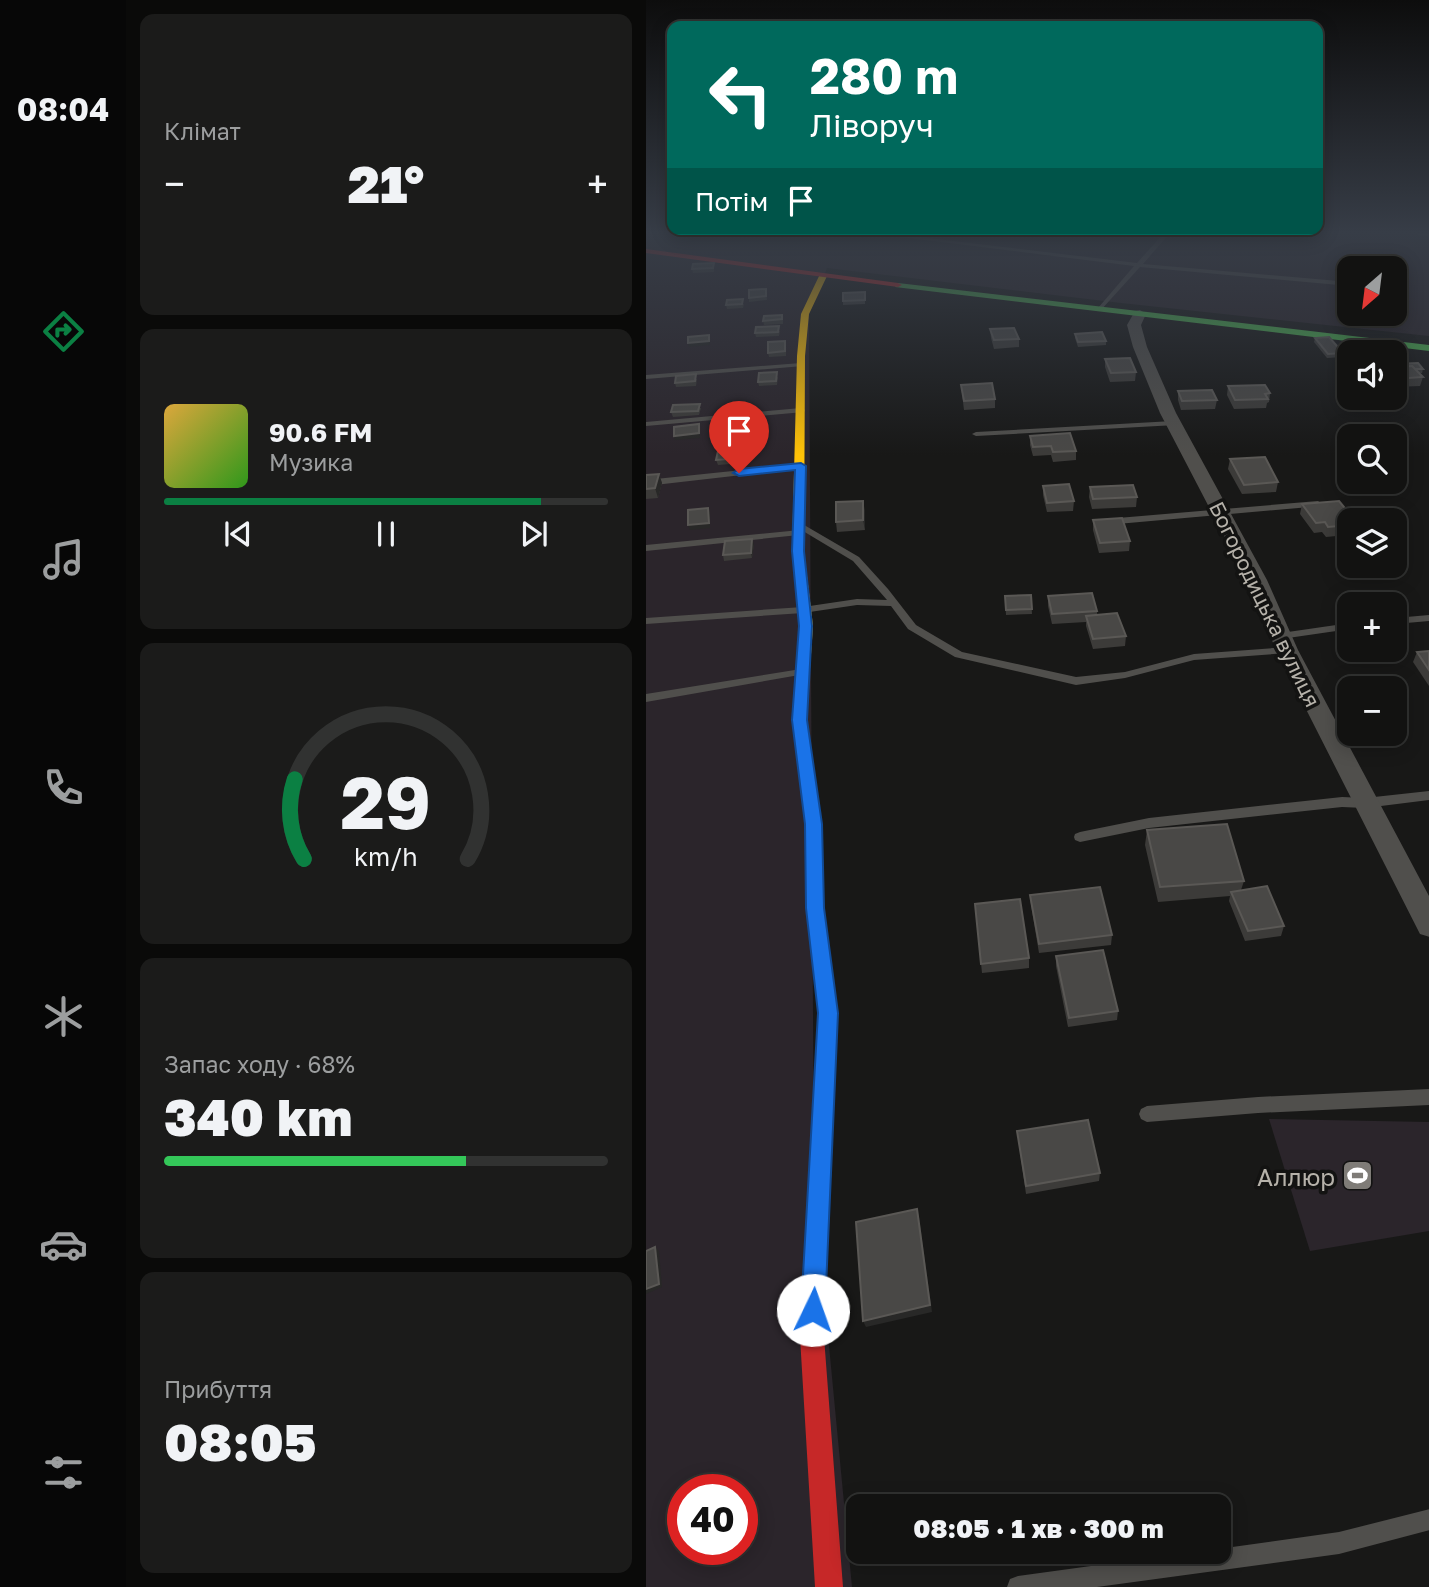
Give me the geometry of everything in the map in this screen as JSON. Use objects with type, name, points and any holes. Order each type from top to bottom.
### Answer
[{"type":"street","points":[[808,307],[805,314],[801,365],[798,551],[805,626],[800,720],[814,824],[815,908],[828,1013],[812,1337],[829,1587]]},
{"type":"street","points":[[1084,307],[1429,348]]},
{"type":"street","name":"Богородицька вулиця","points":[[1140,314],[1134,326],[1140,347],[1173,423],[1257,580],[1284,643],[1429,926]]},
{"type":"lane","points":[[646,377],[801,365]]},
{"type":"lane","points":[[646,424],[801,410]]},
{"type":"lane","points":[[976,434],[1173,423]]},
{"type":"lane","points":[[646,483],[801,466]]},
{"type":"lane","points":[[1101,523],[1319,504]]},
{"type":"lane","points":[[646,548],[799,529],[856,559],[912,627],[959,655],[1076,681],[1125,675],[1194,657],[1284,643],[1337,629]]},
{"type":"lane","points":[[646,621],[803,610],[857,603],[894,603]]},
{"type":"lane","points":[[1407,620],[1429,618]]},
{"type":"lane","points":[[646,698],[803,672]]},
{"type":"lane","points":[[1081,837],[1149,823],[1429,795]]},
{"type":"lane","points":[[1147,1114],[1258,1105],[1429,1097]]},
{"type":"lane","points":[[1018,1587],[1339,1543],[1429,1519]]},
{"type":"shaded area","points":[[646,307],[812,307],[809,315],[814,1188],[846,1524],[846,1564],[850,1564],[852,1587],[646,1587]]},
{"type":"shaded area","points":[[1159,307],[1337,307],[1337,326],[1407,326],[1407,307],[1429,307],[1429,336]]},
{"type":"shaded area","name":"Аллюр","points":[[1269,1119],[1429,1122],[1429,1231],[1310,1251]]},
{"type":"building","points":[[782,315],[782,319],[763,321],[764,316]]},
{"type":"building","points":[[779,326],[778,332],[755,333],[756,327]]},
{"type":"building","points":[[1014,328],[1019,339],[994,340],[990,329]]},
{"type":"building","points":[[1102,332],[1106,341],[1078,342],[1075,334]]},
{"type":"building","points":[[709,335],[709,341],[688,343],[688,337]]},
{"type":"building","points":[[1329,337],[1337,346],[1337,353],[1328,354],[1315,338]]},
{"type":"building","points":[[785,341],[785,351],[768,353],[768,342]]},
{"type":"building","points":[[1130,358],[1136,372],[1111,373],[1105,359]]},
{"type":"building","points":[[1407,363],[1418,363],[1423,369],[1415,369]]},
{"type":"building","points":[[1407,366],[1412,366],[1423,377],[1407,378]]},
{"type":"building","points":[[777,372],[776,381],[758,382],[759,373]]},
{"type":"building","points":[[696,374],[695,381],[675,383],[676,376]]},
{"type":"building","points":[[992,383],[995,399],[964,401],[961,385]]},
{"type":"building","points":[[1265,385],[1270,393],[1265,394],[1268,399],[1235,400],[1228,386]]},
{"type":"building","points":[[1212,390],[1217,400],[1182,401],[1178,391]]},
{"type":"building","points":[[700,404],[698,411],[671,412],[673,405]]},
{"type":"building","points":[[699,424],[699,433],[674,436],[674,427]]},
{"type":"building","points":[[1070,433],[1076,451],[1053,452],[1051,446],[1033,447],[1030,436]]},
{"type":"building","points":[[745,450],[743,458],[716,460],[718,451]]},
{"type":"building","points":[[1265,457],[1278,482],[1244,485],[1230,459]]},
{"type":"building","points":[[659,474],[655,488],[646,489],[646,475]]},
{"type":"building","points":[[1069,484],[1074,501],[1047,503],[1043,486]]},
{"type":"building","points":[[1133,485],[1137,497],[1093,499],[1090,487]]},
{"type":"building","points":[[863,501],[863,520],[836,522],[836,502]]},
{"type":"building","points":[[1339,501],[1345,508],[1337,508],[1337,526],[1328,527],[1325,522],[1316,523],[1302,504]]},
{"type":"building","points":[[708,508],[709,523],[688,525],[688,510]]},
{"type":"building","points":[[1122,518],[1130,541],[1100,543],[1093,520]]},
{"type":"building","points":[[752,539],[751,553],[723,555],[725,541]]},
{"type":"building","points":[[1092,593],[1097,611],[1052,614],[1048,596]]},
{"type":"building","points":[[1031,595],[1032,609],[1006,610],[1005,596]]},
{"type":"building","points":[[1117,613],[1126,636],[1093,639],[1086,616]]},
{"type":"building","points":[[1429,651],[1429,670],[1417,652]]},
{"type":"building","points":[[1227,824],[1244,881],[1160,887],[1147,830]]},
{"type":"building","points":[[1267,886],[1284,926],[1248,931],[1231,892]]},
{"type":"building","points":[[1100,887],[1112,935],[1039,944],[1030,895]]},
{"type":"building","points":[[1020,899],[1029,958],[981,964],[975,904]]},
{"type":"building","points":[[1103,950],[1118,1011],[1069,1018],[1056,956]]},
{"type":"building","points":[[1088,1120],[1100,1173],[1026,1186],[1017,1131]]},
{"type":"building","points":[[917,1209],[930,1305],[863,1321],[856,1222]]},
{"type":"building","points":[[655,1247],[659,1284],[646,1289],[646,1251]]},
{"type":"traffic: fast","points":[[1084,307],[1430,348]]},
{"type":"traffic: fast","points":[[801,697],[800,720],[814,824],[815,908],[828,1013],[820,1179]]},
{"type":"traffic: slow","points":[[801,697],[806,626],[798,551],[801,356],[805,314],[808,307]]},
{"type":"traffic: jam","points":[[820,1179],[812,1337],[829,1587]]},
{"type":"place","name":"Аллюр","points":[[1358,1176]]},
{"type":"route","points":[[739,473],[801,466],[798,551],[805,626],[800,720],[814,824],[815,908],[828,1013],[813,1310]]}]
